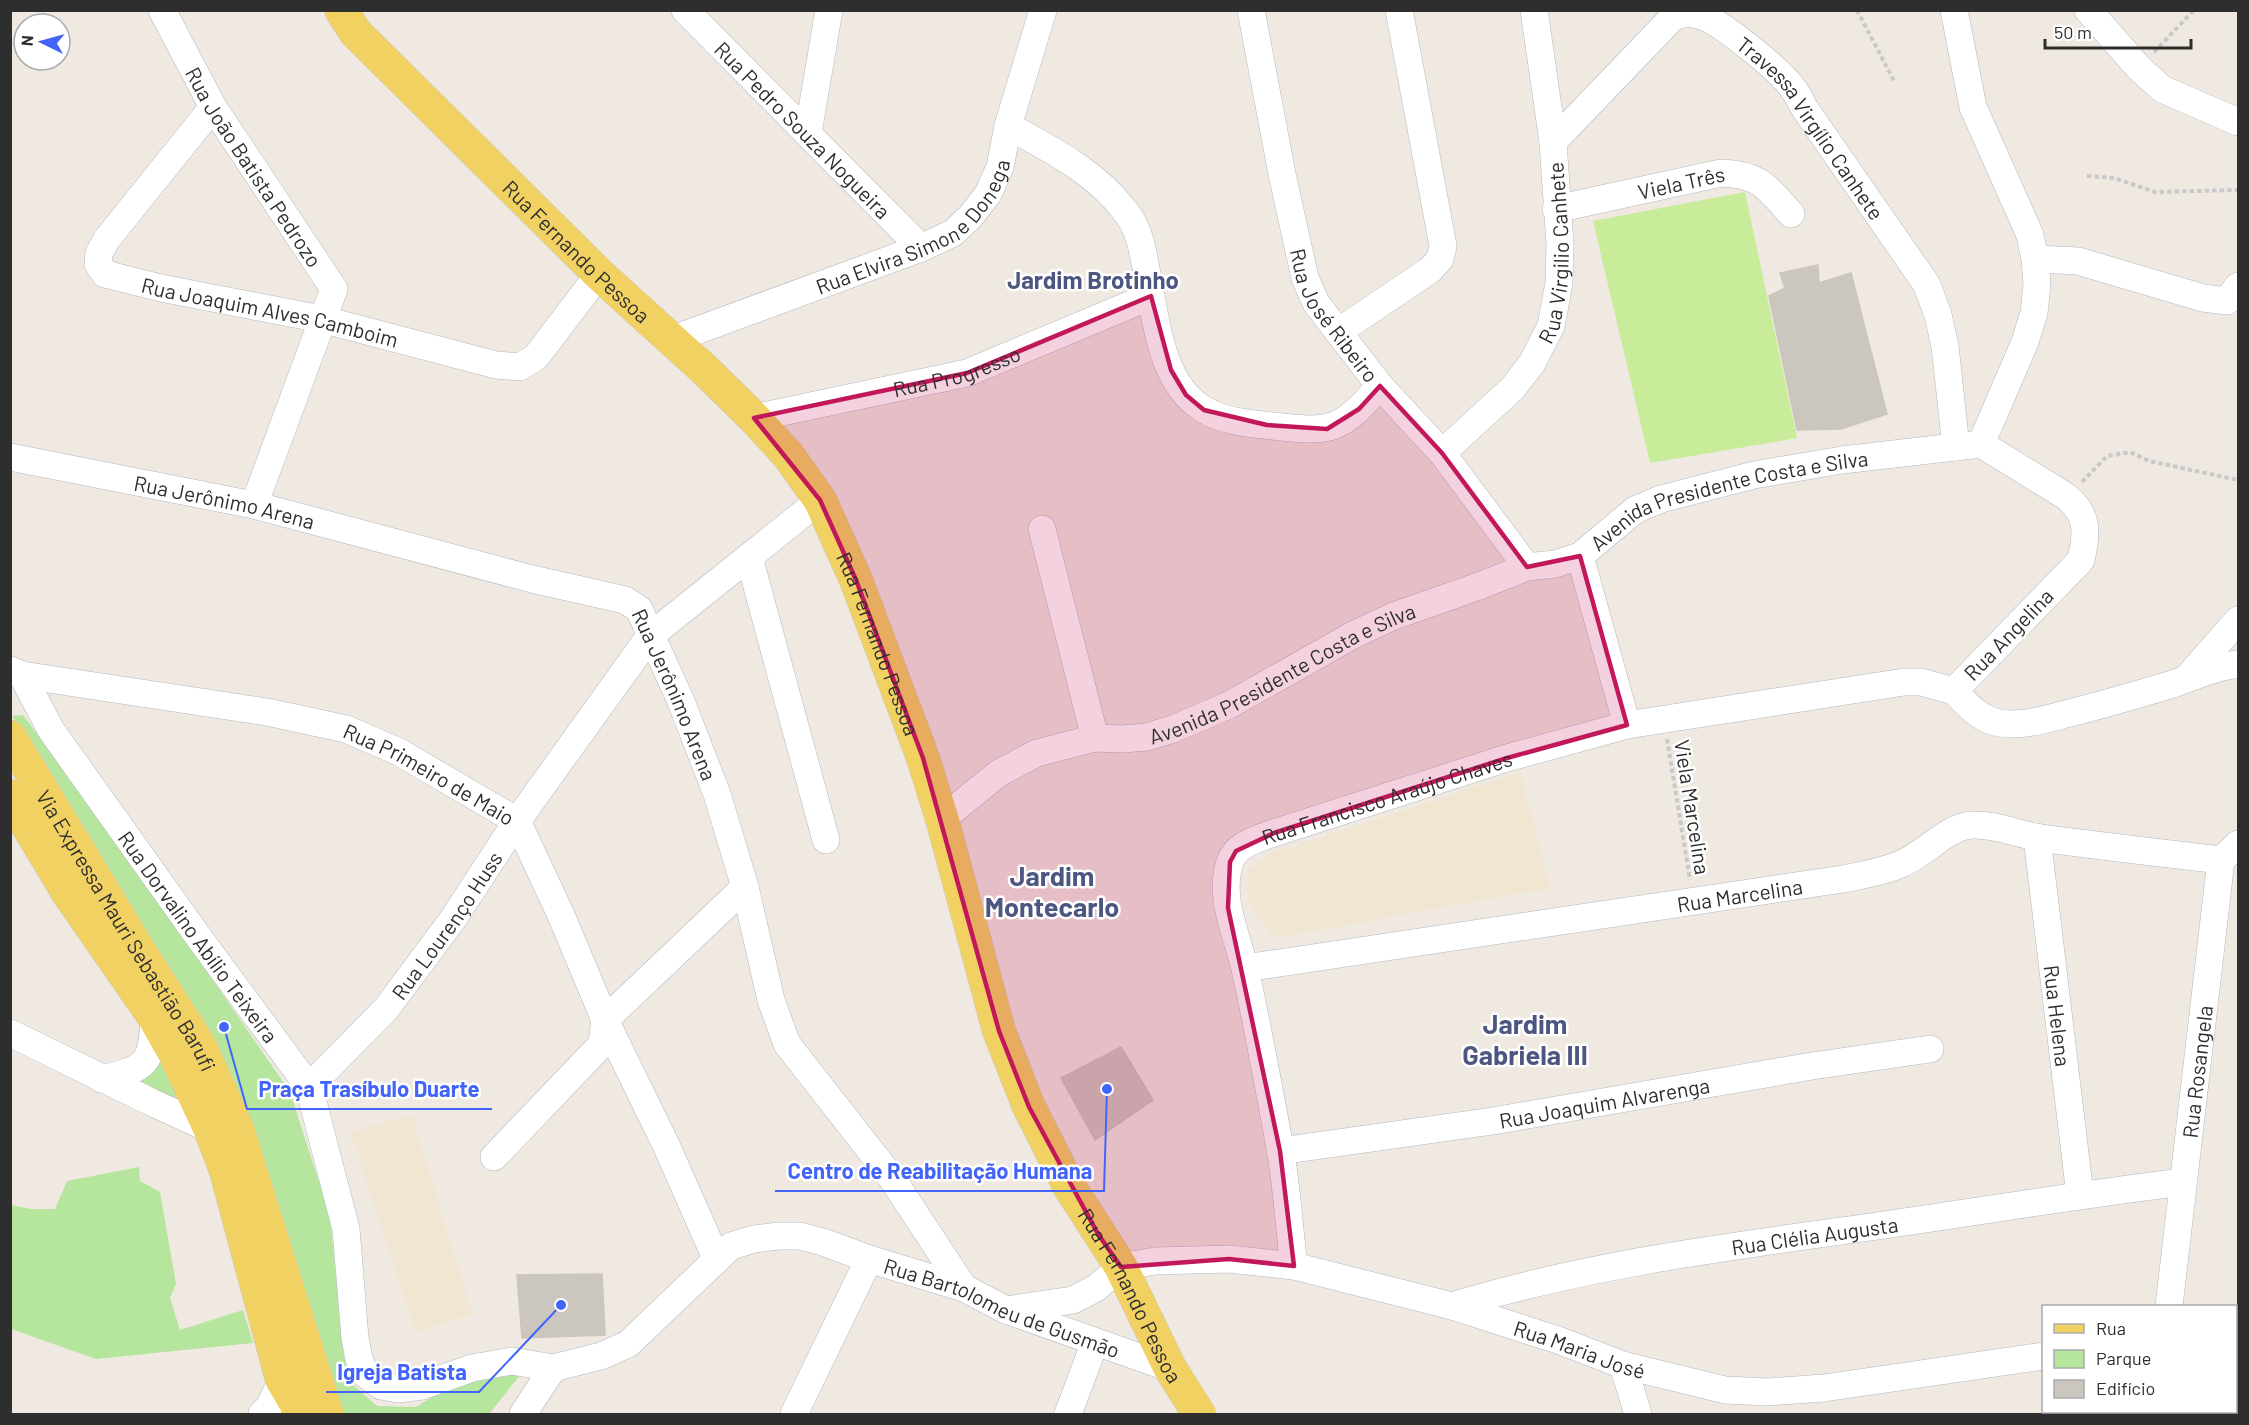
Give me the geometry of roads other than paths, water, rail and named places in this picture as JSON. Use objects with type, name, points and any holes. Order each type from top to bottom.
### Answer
[{"type":"main road","name":"Rua Fernando Pessoa","points":[[341,10],[356,33],[599,274],[754,418],[788,455],[820,500],[856,580],[923,758],[942,819],[999,1031],[1029,1107],[1069,1186],[1121,1267],[1170,1368],[1199,1414]]},
{"type":"main road","name":"Via Expressa Mauri Sebastião Barufi","points":[[10,737],[137,947],[200,1046],[223,1128],[327,1414]]},
{"type":"main road","name":"Via Expressa Mauri Sebastião Barufi","points":[[10,796],[68,893],[154,1017],[223,1128],[226,1171],[282,1380],[302,1414]]},
{"type":"street","name":"Rua João Batista Pedrozo","points":[[162,10],[213,107],[334,289],[321,319]]},
{"type":"street","name":"Rua Pedro Souza Nogueira","points":[[685,10],[808,132],[921,249]]},
{"type":"street","points":[[808,132],[829,10]]},
{"type":"street","name":"Rua Elvira Simone Donega","points":[[671,340],[921,249],[952,232],[970,217],[988,194],[1000,167],[1008,126],[1043,10]]},
{"type":"street","name":"Rua José Ribeiro","points":[[1251,10],[1282,174],[1305,278],[1316,303],[1380,386],[1442,453],[1527,567]]},
{"type":"street","points":[[1338,332],[1430,270],[1440,259],[1443,246],[1399,10]]},
{"type":"street","name":"Rua Virgilio Canhete","points":[[1442,453],[1512,388],[1532,363],[1551,326],[1559,283],[1560,244],[1553,142],[1534,10]]},
{"type":"street","points":[[1954,10],[1973,107],[2030,235],[2036,259],[2037,284],[2034,314],[2025,342],[1969,445]]},
{"type":"street","points":[[2088,10],[2139,68],[2163,89],[2238,122]]},
{"type":"street","name":"Travessa Virgílio Canhete","points":[[1553,142],[1674,16],[1692,14],[1709,19],[1737,39],[1785,78],[1796,91],[1805,109],[1927,285],[1938,315],[1969,445]]},
{"type":"street","name":"Rua Joaquim Alves Camboim","points":[[213,107],[107,239],[99,253],[98,264],[105,274],[161,288],[321,319],[487,363],[520,367],[536,357],[599,274]]},
{"type":"street","points":[[1008,126],[1076,164],[1125,210],[1142,244],[1160,341],[1171,370],[1186,395],[1204,410],[1227,419],[1303,429],[1327,429],[1343,422],[1359,409],[1380,386]]},
{"type":"street","name":"Viela Três","points":[[1556,209],[1721,173],[1743,174],[1758,182],[1791,214]]},
{"type":"street","points":[[2036,259],[2078,261],[2203,298],[2235,299]]},
{"type":"street","name":"Rua Progresso","points":[[754,418],[967,373],[1151,296]]},
{"type":"street","points":[[254,505],[321,319]]},
{"type":"street","name":"Rua Angelina","points":[[1969,445],[2067,497],[2075,504],[2086,526],[2081,560],[1954,691],[1979,715],[1991,721],[2010,724],[2035,722],[2112,703],[2218,667],[2238,664]]},
{"type":"street","name":"Avenida Presidente Costa e Silva","points":[[942,819],[999,772],[1037,753],[1095,738],[1147,737],[1173,729],[1229,705],[1355,634],[1394,616],[1527,567],[1555,564],[1580,556],[1635,510],[1661,499],[1754,475],[1842,460],[1969,445]]},
{"type":"street","name":"Rua Jerônimo Arena","points":[[10,457],[254,505],[532,579],[626,600],[639,609],[680,699],[717,794],[745,887],[771,1000],[788,1044],[891,1177],[964,1288]]},
{"type":"street","name":"Rua Lourenço Huss","points":[[309,1087],[386,1009],[453,919],[518,821],[650,636],[820,500]]},
{"type":"street","points":[[1042,529],[1095,738]]},
{"type":"street","points":[[1580,556],[1628,725]]},
{"type":"street","points":[[749,557],[826,840]]},
{"type":"street","points":[[2186,679],[2238,621]]},
{"type":"street","name":"Rua Primeiro de Maio","points":[[16,672],[267,712],[346,729],[399,752],[518,821],[605,1020],[666,1145],[717,1258]]},
{"type":"street","name":"Rua Dorvalino Abílio Teixeira","points":[[16,672],[51,730],[309,1087],[346,1229],[355,1338],[365,1374],[381,1386],[398,1389],[422,1386],[472,1368],[512,1361],[554,1368]]},
{"type":"street","name":"Rua Francisco Araújo Chaves","points":[[1294,1266],[1280,1151],[1245,968],[1228,908],[1227,878],[1230,862],[1236,851],[1274,833],[1507,758],[1628,725],[1904,682],[1921,682],[1954,691]]},
{"type":"street","name":"Rua Marcelina","points":[[1245,968],[1875,872],[1901,864],[1924,852],[1954,830],[1972,825],[2037,837],[2230,852]]},
{"type":"street","name":"Rua Helena","points":[[2037,837],[2080,1195]]},
{"type":"street","name":"Rua Rosangela","points":[[2169,1305],[2183,1182],[2230,852]]},
{"type":"street","points":[[494,1157],[602,1044],[605,1020],[745,887]]},
{"type":"street","points":[[101,1079],[129,1072],[144,1064],[153,1045],[154,1017]]},
{"type":"street","points":[[10,1034],[101,1079],[223,1128]]},
{"type":"street","name":"Rua Joaquim Alvarenga","points":[[1280,1151],[1494,1121],[1800,1068],[1930,1049]]},
{"type":"street","name":"Rua Clélia Augusta","points":[[1452,1305],[1579,1273],[1788,1238],[2183,1182]]},
{"type":"street","name":"Rua Bartolomeu de Gusmão","points":[[554,1368],[601,1356],[628,1344],[731,1246],[754,1239],[778,1236],[800,1236],[823,1242],[869,1259],[964,1288],[1006,1310],[1170,1368]]},
{"type":"street","name":"Rua Bartolomeu de Gusmão","points":[[794,1414],[869,1259]]},
{"type":"street","name":"Rua Maria José","points":[[1121,1267],[1155,1261],[1229,1259],[1294,1266],[1452,1305],[1558,1340],[1623,1365],[1725,1390],[1768,1392],[1824,1388],[2015,1362],[2042,1356]]},
{"type":"street","points":[[1006,1310],[1073,1300],[1096,1288],[1121,1267]]},
{"type":"street","points":[[1068,1414],[1095,1342]]},
{"type":"street","points":[[1623,1365],[1638,1414]]},
{"type":"street","points":[[523,1414],[554,1368]]},
{"type":"street","points":[[262,1414],[282,1380]]},
{"type":"place","name":"Praça Trasíbulo Duarte","points":[[224,1027]]},
{"type":"place","name":"Centro de Reabilitação Humana","points":[[1107,1089]]},
{"type":"place","name":"Igreja Batista","points":[[561,1305]]},
{"type":"district","name":"Jardim Brotinho","points":[[1093,279]]},
{"type":"district","name":"Jardim Montecarlo","points":[[1052,890]]},
{"type":"district","name":"Jardim Gabriela III","points":[[1525,1038]]}]
